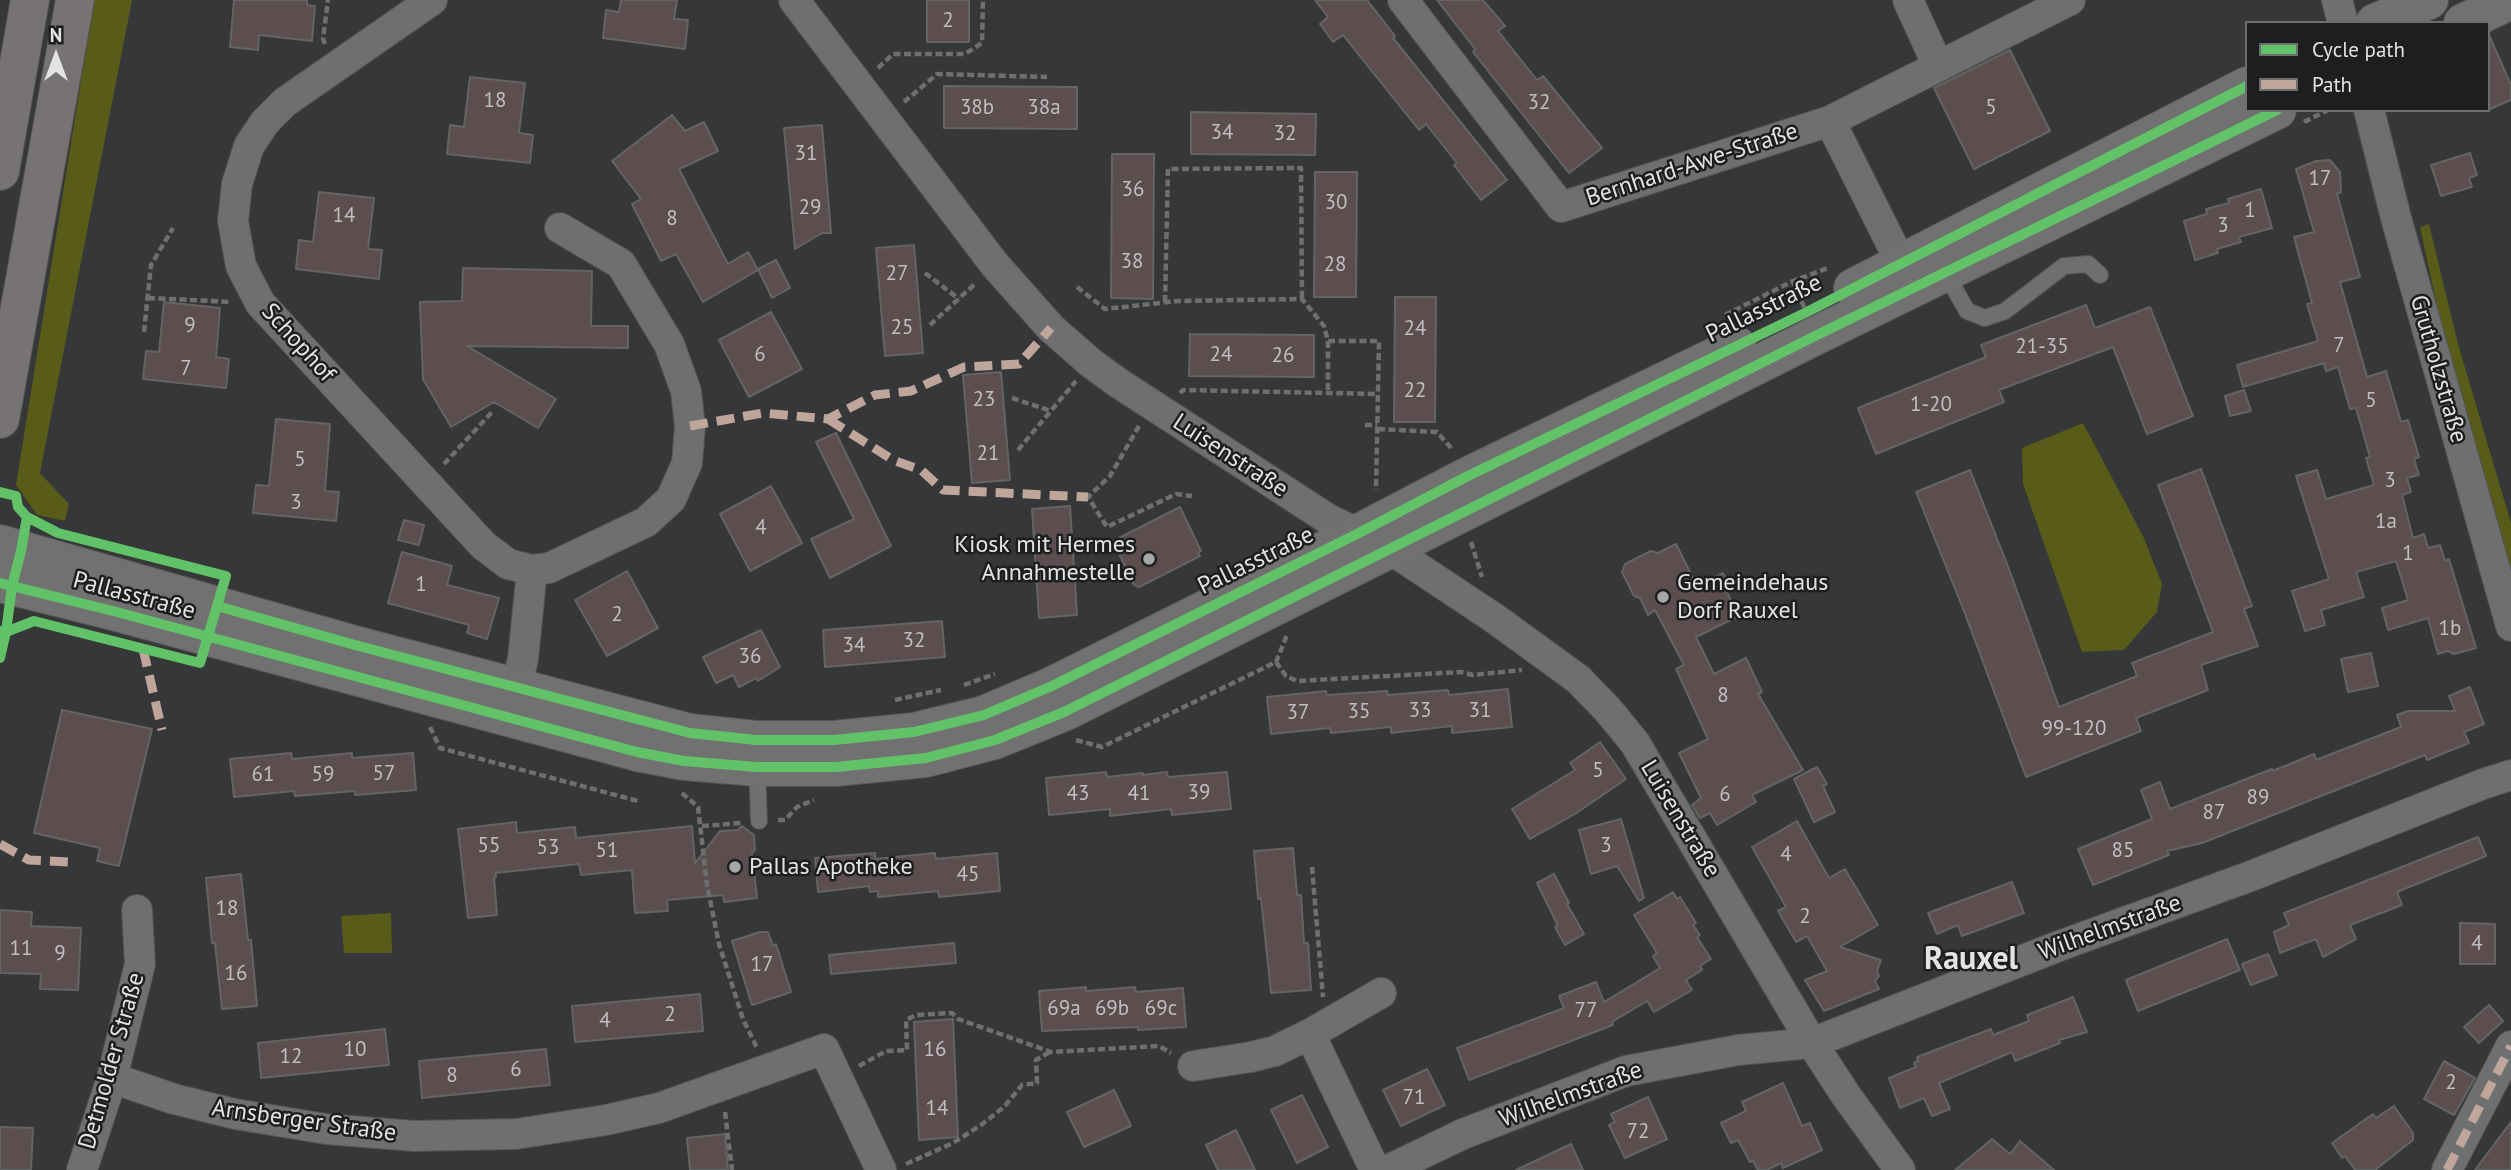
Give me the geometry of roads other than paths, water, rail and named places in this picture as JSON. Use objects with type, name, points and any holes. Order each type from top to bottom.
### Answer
[{"type":"main road","points":[[0,171],[30,0]]},
{"type":"main road","points":[[0,419],[75,0]]},
{"type":"main road","points":[[2380,21],[2430,0]]},
{"type":"main road","points":[[2467,21],[2511,0]]},
{"type":"main road","name":"Pallasstraße","points":[[1920,274],[2245,87]]},
{"type":"main road","name":"Pallasstraße","points":[[0,583],[512,703],[690,733],[757,754],[834,740],[914,732],[984,715],[1374,542],[1468,476],[1769,331],[1920,274],[2273,112]]},
{"type":"main road","name":"Pallasstraße","points":[[0,544],[355,645],[512,703]]},
{"type":"street","name":"Schophof","points":[[432,0],[285,102],[264,122],[249,146],[237,184],[233,221],[241,266],[260,303],[483,545],[508,564],[532,570]]},
{"type":"street","name":"Luisenstraße","points":[[794,0],[995,265],[1051,328],[1091,363],[1328,519],[1374,542],[1540,650],[1578,680],[1608,710],[1635,743],[1812,1043],[1900,1170]]},
{"type":"street","name":"Bernhard-Awe-Straße","points":[[1403,0],[1562,207],[1830,121],[2070,0]]},
{"type":"street","points":[[1908,0],[1938,66]]},
{"type":"street","points":[[2337,0],[2342,21]]},
{"type":"street","name":"Grutholzstraße","points":[[2370,112],[2396,218],[2511,626]]},
{"type":"street","name":"Bernhard-Awe-Straße","points":[[1830,121],[1920,274]]},
{"type":"street","points":[[512,703],[523,659],[532,570],[549,568],[646,522],[671,499],[687,463],[690,426],[686,391],[670,344],[621,264],[560,228]]},
{"type":"street","name":"Wilhelmstraße","points":[[1388,1170],[1462,1134],[1626,1071],[1738,1050],[1812,1043],[2059,946],[2251,876],[2483,783],[2511,775]]},
{"type":"street","name":"Detmolder Straße","points":[[82,1170],[112,1078],[140,964],[137,910]]},
{"type":"street","points":[[1193,1066],[1275,1051],[1381,993]]},
{"type":"street","points":[[1321,1027],[1375,1170]]},
{"type":"street","points":[[2447,1170],[2511,1046]]},
{"type":"street","name":"Arnsberger Straße","points":[[112,1078],[173,1099],[235,1114],[326,1129],[414,1136],[516,1134],[606,1120],[659,1108],[824,1049],[837,1078],[893,1167]]},
{"type":"lane","points":[[1920,274],[1967,311],[1985,318],[2006,312],[2064,266],[2088,264],[2100,275]]},
{"type":"lane","points":[[757,754],[759,821]]},
{"type":"place","name":"Kiosk mit Hermes Annahmestelle","points":[[1149,559]]},
{"type":"place","name":"Gemeindehaus Dorf Rauxel","points":[[1663,597]]},
{"type":"place","name":"Pallas Apotheke","points":[[735,867]]},
{"type":"district","name":"Rauxel","points":[[1971,960]]}]
